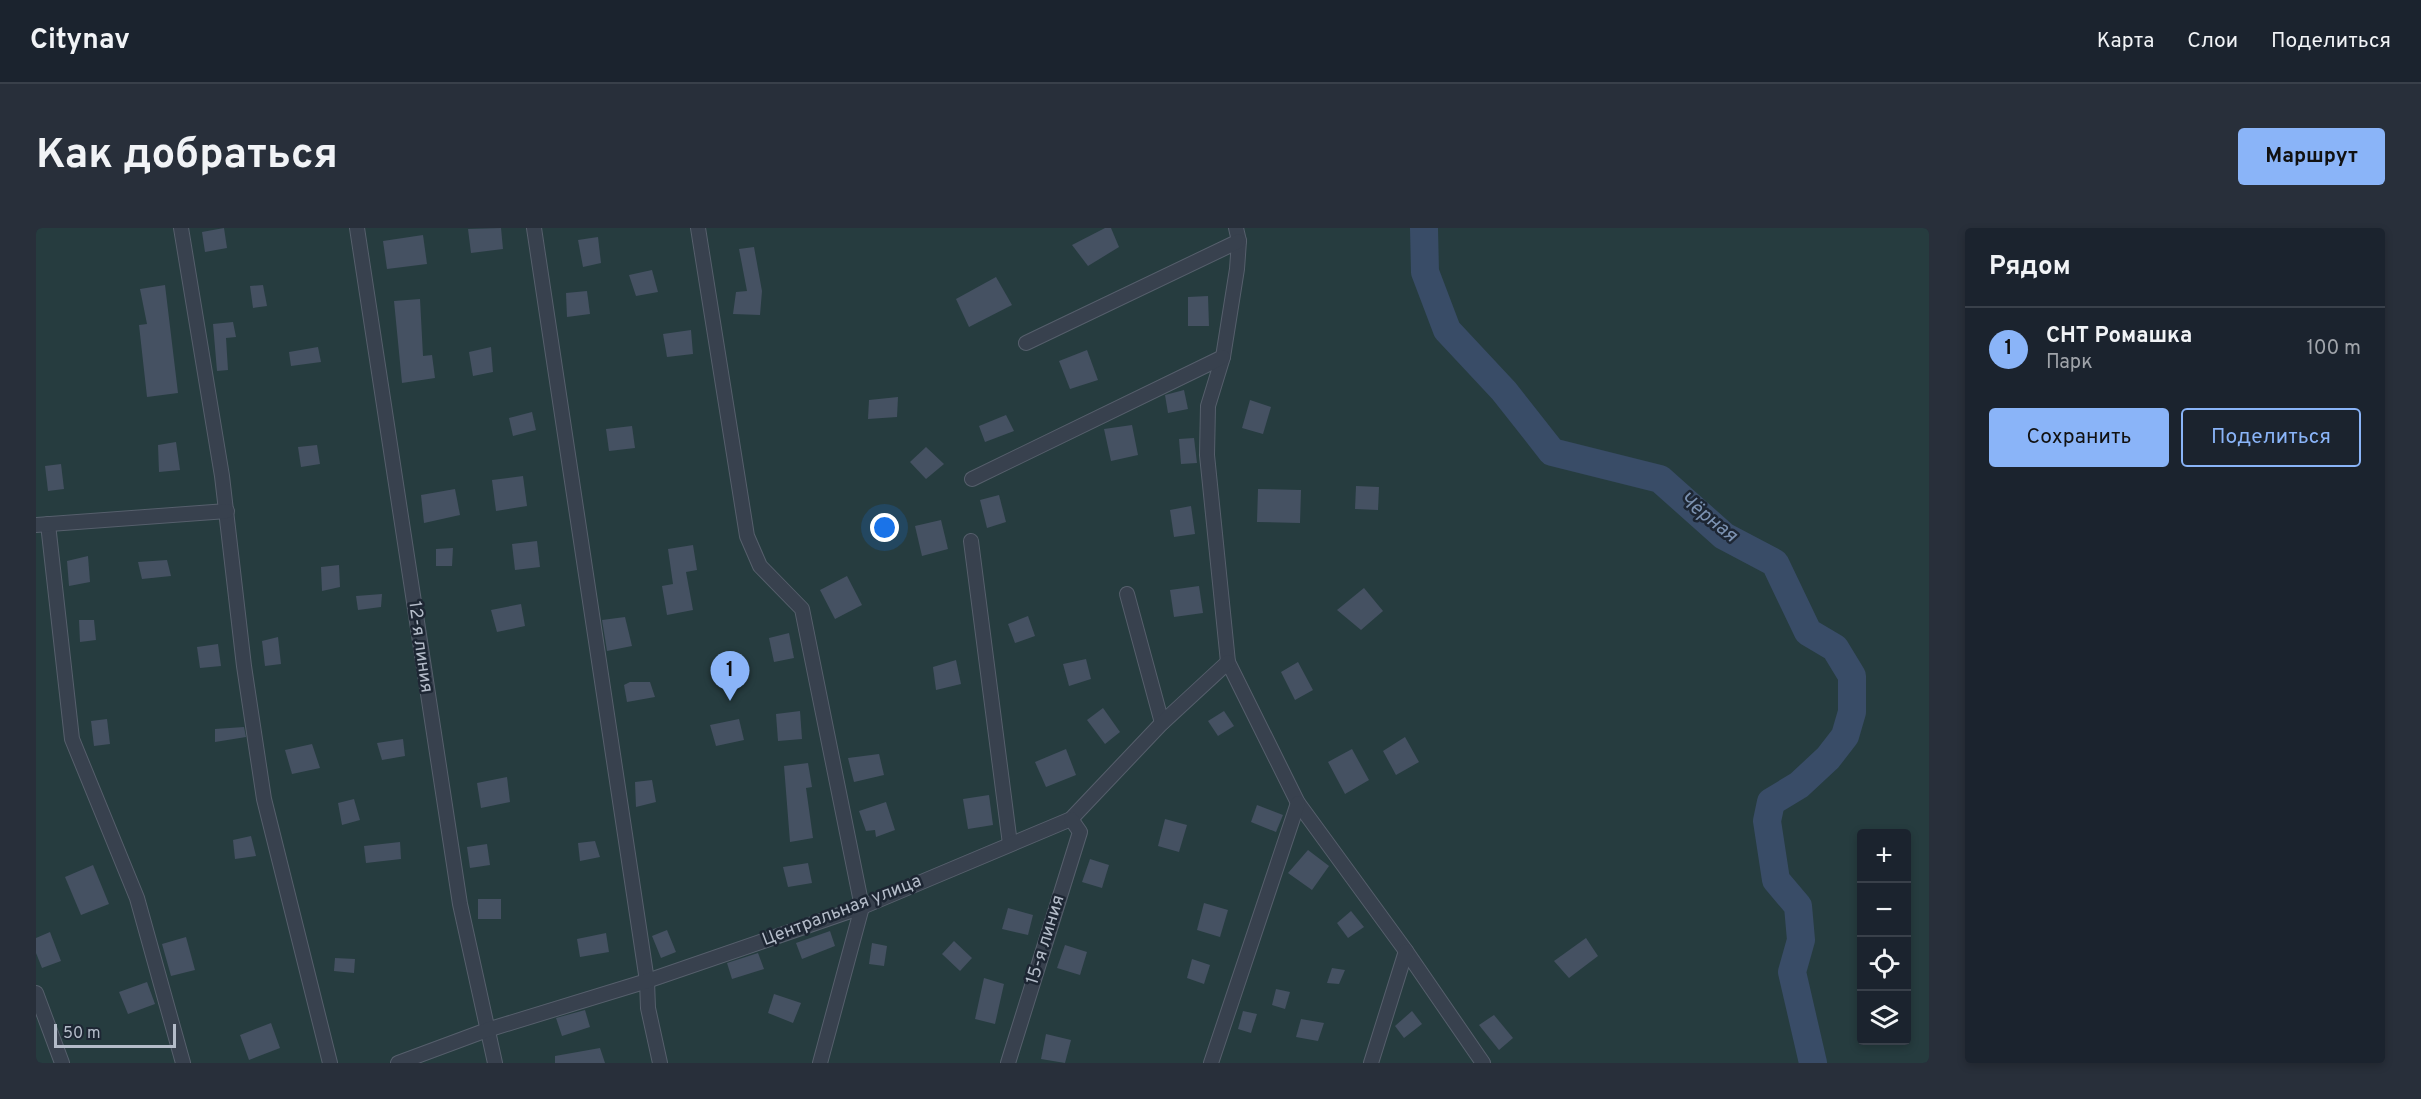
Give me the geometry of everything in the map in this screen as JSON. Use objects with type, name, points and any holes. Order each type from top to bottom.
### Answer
[{"type":"street","points":[[181,228],[227,511],[244,666],[264,799],[330,1063]]},
{"type":"street","name":"12-я линия","points":[[357,228],[460,904],[495,1063]]},
{"type":"street","points":[[534,228],[647,981],[648,1008],[660,1063]]},
{"type":"street","points":[[698,228],[747,536],[760,566],[802,609],[862,907],[820,1063]]},
{"type":"street","points":[[1026,343],[1238,234],[1238,269],[1223,357],[1208,406],[1207,455],[1228,662],[1298,803],[1406,951],[1483,1063]]},
{"type":"street","points":[[972,479],[1223,357]]},
{"type":"street","points":[[183,1063],[137,898],[72,739],[42,525],[227,511]]},
{"type":"street","points":[[971,541],[1010,844]]},
{"type":"street","points":[[1127,594],[1162,723]]},
{"type":"street","name":"Центральная улица","points":[[398,1063],[487,1030],[647,981],[862,907],[1071,819],[1162,723],[1228,662]]},
{"type":"street","points":[[1210,1063],[1298,803]]},
{"type":"street","name":"15-я линия","points":[[1008,1063],[1080,832],[1071,819]]},
{"type":"street","points":[[1371,1063],[1406,951]]},
{"type":"street","points":[[36,993],[62,1063]]},
{"type":"green space","points":[[36,228],[1929,228],[1929,1063],[36,1063]]},
{"type":"building","points":[[224,228],[227,248],[205,252],[202,232]]},
{"type":"building","points":[[501,228],[503,249],[471,253],[468,229]]},
{"type":"building","points":[[1105,228],[1111,228],[1119,247],[1088,266],[1072,245]]},
{"type":"building","points":[[423,235],[427,264],[387,269],[383,241]]},
{"type":"building","points":[[598,237],[601,263],[583,267],[578,240]]},
{"type":"building","points":[[754,247],[762,291],[760,315],[733,314],[736,292],[747,291],[739,249]]},
{"type":"building","points":[[652,270],[658,292],[636,296],[629,275]]},
{"type":"building","points":[[996,277],[1012,305],[969,327],[956,299]]},
{"type":"building","points":[[165,285],[178,393],[147,397],[139,325],[147,324],[140,289]]},
{"type":"building","points":[[263,285],[267,306],[253,308],[250,286]]},
{"type":"building","points":[[587,291],[590,314],[567,317],[566,293]]},
{"type":"building","points":[[1208,296],[1209,326],[1188,326],[1188,297]]},
{"type":"building","points":[[420,299],[423,356],[432,355],[435,378],[402,383],[394,301]]},
{"type":"building","points":[[233,322],[236,337],[226,338],[228,370],[217,371],[213,324]]},
{"type":"building","points":[[691,330],[693,354],[667,357],[663,334]]},
{"type":"building","points":[[318,347],[321,362],[291,366],[289,352]]},
{"type":"building","points":[[491,347],[493,372],[473,376],[469,352]]},
{"type":"building","points":[[1087,350],[1098,380],[1070,389],[1059,361]]},
{"type":"building","points":[[1184,390],[1188,409],[1168,413],[1165,395]]},
{"type":"building","points":[[898,397],[897,417],[868,419],[869,400]]},
{"type":"building","points":[[1250,400],[1271,407],[1263,434],[1242,428]]},
{"type":"building","points":[[532,412],[536,430],[513,436],[509,418]]},
{"type":"building","points":[[1006,415],[1014,431],[985,442],[979,426]]},
{"type":"building","points":[[1132,425],[1138,455],[1111,461],[1104,429]]},
{"type":"building","points":[[632,426],[635,448],[609,451],[606,429]]},
{"type":"building","points":[[1194,438],[1197,463],[1181,464],[1179,439]]},
{"type":"building","points":[[176,442],[180,470],[159,472],[158,445]]},
{"type":"building","points":[[317,445],[320,464],[301,467],[298,447]]},
{"type":"building","points":[[926,447],[944,464],[926,479],[910,462]]},
{"type":"building","points":[[61,464],[64,489],[48,491],[45,466]]},
{"type":"building","points":[[523,476],[527,506],[496,511],[492,480]]},
{"type":"building","points":[[1356,486],[1379,487],[1378,510],[1355,509]]},
{"type":"building","points":[[455,489],[460,515],[424,523],[421,495]]},
{"type":"building","points":[[1258,489],[1301,490],[1300,523],[1257,522]]},
{"type":"building","points":[[999,495],[1006,522],[987,528],[980,500]]},
{"type":"building","points":[[1191,506],[1195,534],[1174,537],[1170,510]]},
{"type":"building","points":[[941,520],[948,549],[922,556],[915,526]]},
{"type":"building","points":[[537,541],[540,567],[515,570],[512,544]]},
{"type":"building","points":[[693,545],[697,570],[686,572],[693,610],[667,615],[662,586],[673,584],[668,549]]},
{"type":"building","points":[[453,548],[452,566],[436,566],[436,549]]},
{"type":"building","points":[[88,556],[90,582],[69,586],[67,561]]},
{"type":"building","points":[[167,560],[171,576],[142,579],[138,562]]},
{"type":"building","points":[[339,565],[340,587],[322,591],[321,567]]},
{"type":"building","points":[[847,576],[862,605],[835,619],[820,590]]},
{"type":"building","points":[[1199,586],[1203,613],[1174,617],[1170,590]]},
{"type":"building","points":[[1364,588],[1383,611],[1361,630],[1337,610]]},
{"type":"building","points":[[382,594],[381,607],[358,610],[356,596]]},
{"type":"building","points":[[521,604],[525,626],[497,632],[491,610]]},
{"type":"building","points":[[1028,616],[1035,636],[1015,643],[1008,624]]},
{"type":"building","points":[[625,617],[632,646],[607,651],[602,620]]},
{"type":"building","points":[[79,620],[94,620],[96,640],[80,642]]},
{"type":"building","points":[[789,633],[794,658],[774,662],[769,638]]},
{"type":"building","points":[[278,637],[281,664],[265,666],[262,641]]},
{"type":"building","points":[[218,644],[221,666],[200,668],[197,647]]},
{"type":"building","points":[[1086,659],[1091,679],[1069,686],[1063,664]]},
{"type":"building","points":[[956,660],[961,684],[936,690],[933,667]]},
{"type":"building","points":[[1298,662],[1313,690],[1295,700],[1281,672]]},
{"type":"building","points":[[630,682],[650,682],[655,697],[627,702],[624,685]]},
{"type":"building","points":[[1103,708],[1120,732],[1105,744],[1087,720]]},
{"type":"building","points":[[800,711],[802,739],[778,741],[776,714]]},
{"type":"building","points":[[1224,711],[1234,726],[1218,736],[1208,721]]},
{"type":"building","points":[[107,719],[110,744],[94,746],[91,721]]},
{"type":"building","points":[[739,719],[744,740],[716,746],[710,725]]},
{"type":"building","points":[[244,727],[246,737],[215,742],[215,729]]},
{"type":"building","points":[[1405,737],[1419,762],[1396,775],[1383,751]]},
{"type":"building","points":[[403,739],[405,756],[382,760],[377,743]]},
{"type":"building","points":[[312,744],[320,768],[292,774],[285,750]]},
{"type":"building","points":[[1066,749],[1076,775],[1046,787],[1035,762]]},
{"type":"building","points":[[1352,749],[1369,780],[1345,794],[1328,762]]},
{"type":"building","points":[[879,754],[884,775],[854,782],[848,758]]},
{"type":"building","points":[[808,763],[812,787],[806,788],[813,838],[790,842],[784,766]]},
{"type":"building","points":[[507,777],[510,802],[481,808],[477,783]]},
{"type":"building","points":[[652,780],[656,802],[636,807],[635,782]]},
{"type":"building","points":[[989,795],[993,825],[968,829],[963,799]]},
{"type":"building","points":[[354,799],[360,820],[342,825],[338,803]]},
{"type":"building","points":[[886,802],[895,830],[876,837],[875,830],[866,831],[859,811]]},
{"type":"building","points":[[1257,805],[1283,815],[1276,832],[1251,822]]},
{"type":"building","points":[[1165,819],[1187,825],[1179,852],[1158,846]]},
{"type":"building","points":[[251,836],[256,856],[235,859],[233,840]]},
{"type":"building","points":[[595,841],[600,857],[580,861],[578,843]]},
{"type":"building","points":[[400,842],[401,859],[366,863],[364,846]]},
{"type":"building","points":[[487,844],[490,865],[470,868],[467,847]]},
{"type":"building","points":[[1308,850],[1329,866],[1312,890],[1288,873]]},
{"type":"building","points":[[1090,859],[1109,865],[1102,888],[1082,882]]},
{"type":"building","points":[[808,863],[812,883],[788,887],[783,867]]},
{"type":"building","points":[[93,865],[109,904],[81,915],[65,877]]},
{"type":"building","points":[[478,899],[501,899],[501,919],[478,919]]},
{"type":"building","points":[[1204,903],[1228,910],[1220,937],[1197,930]]},
{"type":"building","points":[[1008,908],[1033,915],[1028,935],[1002,929]]},
{"type":"building","points":[[1351,911],[1364,927],[1348,938],[1337,923]]},
{"type":"building","points":[[667,930],[676,952],[661,958],[652,936]]},
{"type":"building","points":[[830,931],[835,946],[802,959],[796,943]]},
{"type":"building","points":[[50,932],[61,961],[42,968],[36,953],[36,938]]},
{"type":"building","points":[[606,933],[609,952],[580,957],[577,939]]},
{"type":"building","points":[[186,937],[195,970],[171,976],[162,944]]},
{"type":"building","points":[[1586,938],[1598,956],[1569,978],[1554,961]]},
{"type":"building","points":[[954,941],[972,958],[960,971],[942,954]]},
{"type":"building","points":[[872,943],[887,946],[884,966],[869,964]]},
{"type":"building","points":[[1065,945],[1087,952],[1080,975],[1057,968]]},
{"type":"building","points":[[758,953],[764,969],[732,979],[727,963]]},
{"type":"building","points":[[335,958],[355,959],[354,973],[334,971]]},
{"type":"building","points":[[1192,959],[1210,965],[1204,984],[1187,978]]},
{"type":"building","points":[[1332,968],[1345,970],[1339,984],[1327,983]]},
{"type":"building","points":[[984,978],[1004,984],[995,1024],[975,1019]]},
{"type":"building","points":[[147,982],[155,1004],[128,1014],[119,992]]},
{"type":"building","points":[[1276,989],[1290,992],[1285,1009],[1272,1005]]},
{"type":"building","points":[[774,994],[801,1003],[793,1023],[768,1013]]},
{"type":"building","points":[[585,1010],[590,1027],[562,1036],[556,1018]]},
{"type":"building","points":[[1243,1011],[1257,1014],[1251,1033],[1238,1029]]},
{"type":"building","points":[[1412,1011],[1422,1024],[1404,1038],[1395,1026]]},
{"type":"building","points":[[1494,1015],[1513,1038],[1499,1050],[1479,1025]]},
{"type":"building","points":[[1301,1019],[1324,1023],[1318,1041],[1296,1037]]},
{"type":"building","points":[[271,1023],[280,1048],[249,1060],[240,1035]]},
{"type":"building","points":[[1046,1034],[1071,1040],[1065,1063],[1041,1059]]},
{"type":"building","points":[[600,1048],[605,1063],[555,1063],[555,1056]]},
{"type":"waterway","name":"Чёрная","points":[[1424,228],[1425,272],[1447,330],[1504,391],[1552,452],[1660,479],[1724,536],[1775,563],[1808,632],[1835,648],[1852,676],[1852,712],[1845,736],[1828,758],[1799,785],[1771,802],[1767,821],[1776,880],[1798,906],[1801,940],[1792,972],[1813,1063]]},
{"type":"place","name":"СНТ Ромашка","points":[[730,701]]}]
